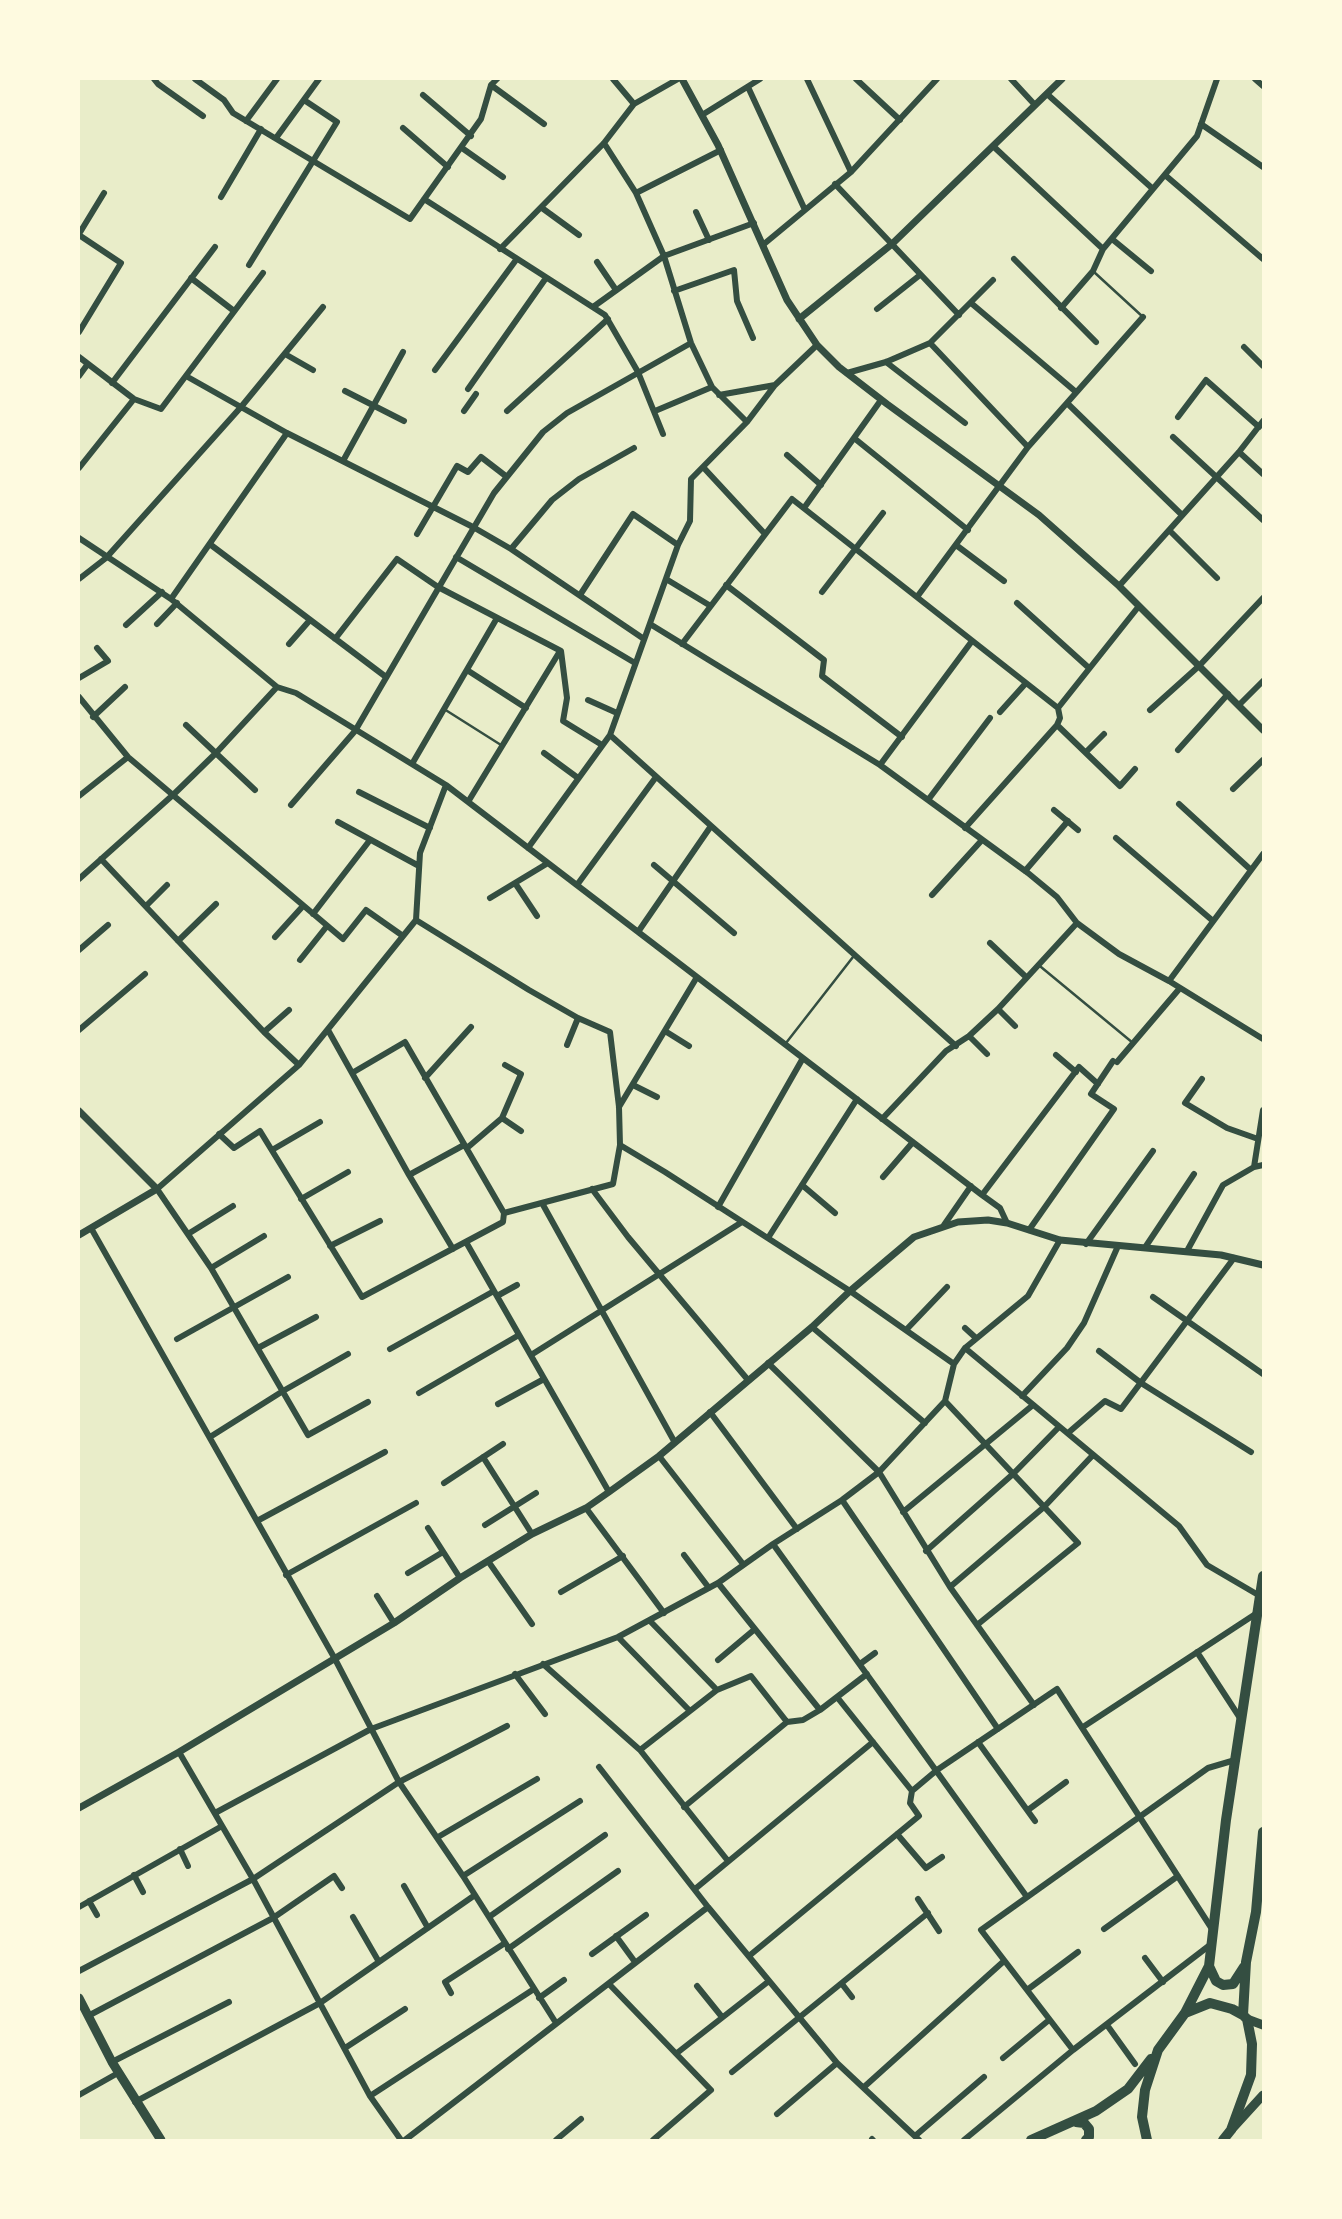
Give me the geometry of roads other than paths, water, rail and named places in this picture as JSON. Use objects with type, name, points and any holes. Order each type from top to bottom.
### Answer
[{"type":"main road","points":[[1031,2140],[1076,2122],[1128,2089],[1185,2013],[1209,1966],[1235,1760],[1263,1576]]},
{"type":"main road","points":[[1226,2137],[1251,2075],[1252,2044],[1245,2017],[1246,1962],[1259,1912],[1263,1832]]},
{"type":"main road","points":[[1209,1966],[1216,1981],[1223,1985],[1233,1984],[1246,1962]]},
{"type":"main road","points":[[79,1998],[118,2073],[161,2140]]},
{"type":"main road","points":[[1185,2013],[1210,2003],[1232,2009],[1263,2025]]},
{"type":"main road","points":[[1147,2140],[1142,2117],[1145,2090],[1158,2050]]},
{"type":"main road","points":[[1226,2137],[1263,2095]]},
{"type":"main road","points":[[1076,2122],[1084,2123],[1089,2129],[1089,2137],[1086,2140]]},
{"type":"street","points":[[195,79],[224,100],[233,113],[410,219],[471,136],[481,119],[491,85],[497,79]]},
{"type":"street","points":[[246,121],[277,79]]},
{"type":"street","points":[[276,138],[319,79]]},
{"type":"street","points":[[613,79],[634,104]]},
{"type":"street","points":[[500,249],[604,143],[634,104],[680,79],[721,150],[787,300],[817,345],[881,400],[1039,515],[1119,586],[1263,729]]},
{"type":"street","points":[[702,115],[760,79]]},
{"type":"street","points":[[807,79],[851,172]]},
{"type":"street","points":[[856,79],[900,120]]},
{"type":"street","points":[[764,244],[851,172],[937,79]]},
{"type":"street","points":[[1011,79],[1035,105]]},
{"type":"street","points":[[799,319],[892,244],[1062,79]]},
{"type":"street","points":[[1061,308],[1093,271],[1103,249],[1197,136],[1216,79]]},
{"type":"street","points":[[1255,79],[1263,86]]},
{"type":"street","points":[[158,80],[203,116]]},
{"type":"street","points":[[491,85],[544,124]]},
{"type":"street","points":[[748,86],[805,210]]},
{"type":"street","points":[[1046,94],[1153,189]]},
{"type":"street","points":[[423,95],[471,136]]},
{"type":"street","points":[[249,265],[337,122],[304,100]]},
{"type":"street","points":[[1201,124],[1263,167]]},
{"type":"street","points":[[402,128],[448,167]]},
{"type":"street","points":[[220,197],[261,129]]},
{"type":"street","points":[[604,143],[636,193],[664,256],[691,343],[712,387],[747,422]]},
{"type":"street","points":[[993,146],[1103,249]]},
{"type":"street","points":[[462,148],[503,177]]},
{"type":"street","points":[[636,193],[721,150]]},
{"type":"street","points":[[1165,175],[1263,259]]},
{"type":"street","points":[[835,184],[958,315]]},
{"type":"street","points":[[79,332],[121,263],[79,235],[104,193]]},
{"type":"street","points":[[424,200],[605,315],[638,372],[663,434]]},
{"type":"street","points":[[542,208],[579,235]]},
{"type":"street","points":[[696,212],[709,240]]},
{"type":"street","points":[[593,307],[664,256],[754,223]]},
{"type":"street","points":[[1112,239],[1151,271]]},
{"type":"street","points":[[112,383],[215,247]]},
{"type":"street","points":[[1014,259],[1096,342]]},
{"type":"street","points":[[435,370],[516,260]]},
{"type":"street","points":[[597,262],[617,290]]},
{"type":"street","points":[[674,291],[734,270],[737,301],[753,338]]},
{"type":"street","points":[[79,357],[134,399],[161,409],[263,273]]},
{"type":"street","points":[[877,309],[920,275]]},
{"type":"street","points":[[191,278],[234,311]]},
{"type":"street","points":[[468,389],[546,278]]},
{"type":"street","points":[[847,373],[887,362],[930,344],[993,280]]},
{"type":"street","points":[[971,303],[1076,392]]},
{"type":"street","points":[[79,579],[106,558],[241,407],[323,306]]},
{"type":"street","points":[[917,597],[1028,446],[1143,317]]},
{"type":"street","points":[[507,411],[608,319]]},
{"type":"street","points":[[290,805],[355,731],[473,527],[507,477],[543,432],[567,413],[691,343]]},
{"type":"street","points":[[930,344],[1028,446]]},
{"type":"street","points":[[528,848],[610,735],[678,545],[690,521],[691,479],[747,422],[775,385],[817,345]]},
{"type":"street","points":[[1244,348],[1263,366]]},
{"type":"street","points":[[343,461],[403,352]]},
{"type":"street","points":[[285,354],[313,370]]},
{"type":"street","points":[[887,362],[965,423]]},
{"type":"street","points":[[79,376],[87,365]]},
{"type":"street","points":[[186,376],[287,433],[473,527],[511,549],[644,639]]},
{"type":"street","points":[[1119,586],[1261,424],[1206,380],[1178,417]]},
{"type":"street","points":[[719,395],[775,385]]},
{"type":"street","points":[[655,411],[712,387]]},
{"type":"street","points":[[345,391],[404,421]]},
{"type":"street","points":[[464,411],[476,394]]},
{"type":"street","points":[[79,468],[134,399]]},
{"type":"street","points":[[804,508],[881,400]]},
{"type":"street","points":[[1067,403],[1182,515]]},
{"type":"street","points":[[157,624],[287,433]]},
{"type":"street","points":[[1172,437],[1263,520]]},
{"type":"street","points":[[854,438],[968,530]]},
{"type":"street","points":[[511,549],[552,500],[579,479],[634,448]]},
{"type":"street","points":[[1239,452],[1263,474]]},
{"type":"street","points":[[787,455],[821,485]]},
{"type":"street","points":[[417,534],[457,466],[468,472],[481,457],[507,477]]},
{"type":"street","points":[[703,467],[765,534]]},
{"type":"street","points":[[682,644],[792,499],[1058,708],[1060,718],[1057,725],[965,828]]},
{"type":"street","points":[[822,592],[883,513]]},
{"type":"street","points":[[580,595],[633,514],[678,545]]},
{"type":"street","points":[[1169,530],[1217,578]]},
{"type":"street","points":[[79,538],[174,601],[276,687],[296,694],[446,785],[1000,1208],[1007,1223]]},
{"type":"street","points":[[211,545],[386,677]]},
{"type":"street","points":[[956,545],[1004,581]]},
{"type":"street","points":[[456,557],[635,663]]},
{"type":"street","points":[[335,639],[397,559],[438,587],[561,651]]},
{"type":"street","points":[[666,579],[709,605]]},
{"type":"street","points":[[726,585],[824,660],[822,676],[902,737]]},
{"type":"street","points":[[126,625],[162,592]]},
{"type":"street","points":[[1150,710],[1199,666],[1263,598]]},
{"type":"street","points":[[1017,603],[1090,668]]},
{"type":"street","points":[[1058,708],[1139,606]]},
{"type":"street","points":[[412,764],[497,618]]},
{"type":"street","points":[[289,644],[310,620]]},
{"type":"street","points":[[650,624],[880,765],[1025,871],[1057,897],[1077,923],[1119,954],[1169,981],[1263,1039]]},
{"type":"street","points":[[880,765],[972,641]]},
{"type":"street","points":[[79,678],[108,661],[97,648]]},
{"type":"street","points":[[468,802],[561,651]]},
{"type":"street","points":[[561,651],[567,698],[563,722],[602,745]]},
{"type":"street","points":[[467,670],[526,708]]},
{"type":"street","points":[[1239,705],[1263,681]]},
{"type":"street","points":[[1000,712],[1026,683]]},
{"type":"street","points":[[93,717],[125,687]]},
{"type":"street","points":[[79,878],[174,794],[216,753],[276,687]]},
{"type":"street","points":[[1178,750],[1228,694]]},
{"type":"street","points":[[79,697],[128,757],[343,939],[366,910],[403,936]]},
{"type":"street","points":[[588,700],[617,713]]},
{"type":"street","points":[[79,714],[86,708]]},
{"type":"street","points":[[928,800],[990,718]]},
{"type":"street","points":[[186,725],[255,790]]},
{"type":"street","points":[[1057,725],[1120,786],[1135,769]]},
{"type":"street","points":[[1086,752],[1104,734]]},
{"type":"street","points":[[610,735],[956,1046]]},
{"type":"street","points":[[544,753],[578,778]]},
{"type":"street","points":[[79,796],[128,757]]},
{"type":"street","points":[[1233,789],[1263,760]]},
{"type":"street","points":[[577,885],[656,776]]},
{"type":"street","points":[[79,1235],[157,1189],[299,1065],[328,1030],[415,920],[420,853],[446,785]]},
{"type":"street","points":[[359,792],[430,828]]},
{"type":"street","points":[[1179,804],[1251,870]]},
{"type":"street","points":[[1054,810],[1078,830]]},
{"type":"street","points":[[1025,871],[1068,821]]},
{"type":"street","points":[[338,822],[419,866]]},
{"type":"street","points":[[638,932],[711,826]]},
{"type":"street","points":[[1116,838],[1213,921]]},
{"type":"street","points":[[313,914],[370,840]]},
{"type":"street","points":[[932,895],[982,840]]},
{"type":"street","points":[[1169,981],[1263,854]]},
{"type":"street","points":[[101,859],[264,1032],[299,1065]]},
{"type":"street","points":[[490,898],[548,863]]},
{"type":"street","points":[[654,865],[734,933]]},
{"type":"street","points":[[515,883],[537,916]]},
{"type":"street","points":[[146,906],[167,885]]},
{"type":"street","points":[[178,941],[216,904]]},
{"type":"street","points":[[275,937],[303,906]]},
{"type":"street","points":[[415,920],[578,1018],[610,1032],[619,1107],[620,1145],[613,1184],[505,1213]]},
{"type":"street","points":[[883,1119],[946,1051],[969,1036],[998,1009],[1077,923]]},
{"type":"street","points":[[79,950],[108,925]]},
{"type":"street","points":[[300,960],[327,926]]},
{"type":"street","points":[[990,943],[1026,978]]},
{"type":"street","points":[[79,1030],[145,974]]},
{"type":"street","points":[[619,1107],[698,977]]},
{"type":"street","points":[[1029,1230],[1114,1109],[1091,1094],[1115,1062],[1180,988]]},
{"type":"street","points":[[998,1009],[1015,1026]]},
{"type":"street","points":[[264,1032],[289,1010]]},
{"type":"street","points":[[567,1045],[578,1018]]},
{"type":"street","points":[[425,1078],[471,1027]]},
{"type":"street","points":[[328,1030],[453,1249]]},
{"type":"street","points":[[665,1031],[689,1046]]},
{"type":"street","points":[[969,1036],[987,1054]]},
{"type":"street","points":[[219,1134],[234,1148],[260,1131],[362,1297],[503,1222],[505,1213],[405,1042],[352,1073]]},
{"type":"street","points":[[1056,1055],[1076,1072]]},
{"type":"street","points":[[718,1207],[803,1058]]},
{"type":"street","points":[[409,1175],[466,1147],[502,1118],[521,1073],[506,1065]]},
{"type":"street","points":[[982,1195],[1079,1067],[1098,1084]]},
{"type":"street","points":[[1202,1079],[1185,1103],[1227,1128],[1258,1139]]},
{"type":"street","points":[[633,1085],[657,1097]]},
{"type":"street","points":[[768,1238],[857,1099]]},
{"type":"street","points":[[1254,1167],[1263,1110]]},
{"type":"street","points":[[79,1111],[157,1189],[211,1268],[308,1435],[368,1402]]},
{"type":"street","points":[[502,1118],[521,1131]]},
{"type":"street","points":[[272,1150],[320,1122]]},
{"type":"street","points":[[883,1177],[913,1142]]},
{"type":"street","points":[[620,1145],[850,1291],[954,1364]]},
{"type":"street","points":[[1086,1244],[1153,1150]]},
{"type":"street","points":[[1187,1251],[1223,1185],[1254,1167],[1263,1165]]},
{"type":"street","points":[[301,1199],[348,1172]]},
{"type":"street","points":[[1146,1247],[1194,1174]]},
{"type":"street","points":[[802,1185],[835,1213]]},
{"type":"street","points":[[944,1225],[971,1186]]},
{"type":"street","points":[[592,1189],[628,1237],[748,1380]]},
{"type":"street","points":[[542,1203],[674,1441]]},
{"type":"street","points":[[187,1234],[233,1206]]},
{"type":"street","points":[[79,1808],[335,1659],[532,1534],[586,1508],[610,1492],[659,1456],[914,1237],[944,1225],[988,1220],[1007,1223],[1060,1240],[1187,1251],[1234,1258],[1262,1266]]},
{"type":"street","points":[[330,1246],[380,1221]]},
{"type":"street","points":[[531,1354],[742,1222]]},
{"type":"street","points":[[91,1228],[335,1659],[399,1782],[463,1875],[556,2023]]},
{"type":"street","points":[[211,1268],[264,1236]]},
{"type":"street","points":[[215,1813],[371,1729],[618,1637],[718,1583],[842,1500],[879,1472],[945,1401],[954,1364],[965,1348],[1028,1296],[1060,1240]]},
{"type":"street","points":[[466,1242],[610,1492]]},
{"type":"street","points":[[1022,1396],[1067,1348],[1084,1323],[1118,1245]]},
{"type":"street","points":[[1068,1433],[1105,1401],[1121,1409],[1234,1258]]},
{"type":"street","points":[[177,1339],[288,1277]]},
{"type":"street","points":[[390,1349],[517,1285]]},
{"type":"street","points":[[906,1330],[947,1287]]},
{"type":"street","points":[[1153,1297],[1263,1374]]},
{"type":"street","points":[[258,1348],[316,1317]]},
{"type":"street","points":[[812,1327],[925,1423]]},
{"type":"street","points":[[965,1328],[976,1338]]},
{"type":"street","points":[[419,1393],[519,1335]]},
{"type":"street","points":[[965,1348],[1180,1526],[1207,1565],[1260,1596]]},
{"type":"street","points":[[1099,1351],[1141,1382],[1251,1452]]},
{"type":"street","points":[[210,1437],[282,1391],[348,1354]]},
{"type":"street","points":[[768,1363],[879,1472],[926,1551],[1034,1705]]},
{"type":"street","points":[[498,1404],[544,1379]]},
{"type":"street","points":[[945,1401],[1078,1542],[977,1625]]},
{"type":"street","points":[[903,1512],[1034,1405]]},
{"type":"street","points":[[710,1412],[797,1529]]},
{"type":"street","points":[[926,1551],[1013,1474],[1059,1427]]},
{"type":"street","points":[[444,1483],[503,1444]]},
{"type":"street","points":[[257,1521],[385,1452]]},
{"type":"street","points":[[950,1587],[1044,1507],[1093,1455]]},
{"type":"street","points":[[659,1456],[743,1564]]},
{"type":"street","points":[[483,1457],[532,1534]]},
{"type":"street","points":[[485,1525],[536,1493]]},
{"type":"street","points":[[842,1500],[998,1729]]},
{"type":"street","points":[[286,1575],[415,1503]]},
{"type":"street","points":[[586,1508],[664,1613]]},
{"type":"street","points":[[428,1528],[460,1578]]},
{"type":"street","points":[[773,1544],[1027,1897]]},
{"type":"street","points":[[408,1573],[443,1552]]},
{"type":"street","points":[[684,1555],[709,1588]]},
{"type":"street","points":[[561,1592],[622,1556]]},
{"type":"street","points":[[488,1561],[532,1624]]},
{"type":"street","points":[[718,1583],[820,1710]]},
{"type":"street","points":[[377,1596],[394,1623]]},
{"type":"street","points":[[1083,1727],[1257,1613]]},
{"type":"street","points":[[650,1621],[717,1690]]},
{"type":"street","points":[[718,1660],[755,1629]]},
{"type":"street","points":[[618,1637],[689,1710]]},
{"type":"street","points":[[1197,1652],[1241,1720]]},
{"type":"street","points":[[860,1664],[875,1653]]},
{"type":"street","points":[[543,1664],[640,1750],[728,1861]]},
{"type":"street","points":[[515,1674],[545,1714]]},
{"type":"street","points":[[684,1807],[787,1722],[803,1720],[820,1710],[867,1674]]},
{"type":"street","points":[[640,1750],[717,1690],[751,1676],[787,1722]]},
{"type":"street","points":[[749,1956],[919,1816],[910,1803],[912,1791],[937,1770],[1058,1689],[1213,1932]]},
{"type":"street","points":[[837,1697],[912,1791]]},
{"type":"street","points":[[79,1971],[253,1878],[399,1782],[508,1726]]},
{"type":"street","points":[[695,1889],[873,1742]]},
{"type":"street","points":[[978,1742],[1035,1821]]},
{"type":"street","points":[[178,1752],[253,1878],[370,2096],[407,2140],[708,1907]]},
{"type":"street","points":[[1073,2050],[981,1930],[1208,1768],[1235,1760]]},
{"type":"street","points":[[599,1767],[708,1907],[836,2063],[917,2138],[984,2077]]},
{"type":"street","points":[[438,1838],[537,1779]]},
{"type":"street","points":[[1028,1810],[1066,1782]]},
{"type":"street","points":[[463,1875],[580,1801]]},
{"type":"street","points":[[79,1907],[222,1826]]},
{"type":"street","points":[[897,1834],[926,1868],[942,1857]]},
{"type":"street","points":[[489,1917],[605,1835]]},
{"type":"street","points":[[180,1849],[188,1866]]},
{"type":"street","points":[[451,1993],[445,1982],[506,1946],[618,1871]]},
{"type":"street","points":[[134,1875],[143,1892]]},
{"type":"street","points":[[88,2016],[273,1917],[334,1876],[342,1888]]},
{"type":"street","points":[[1104,1929],[1178,1876]]},
{"type":"street","points":[[404,1886],[428,1928]]},
{"type":"street","points":[[135,2102],[320,2003],[475,1895]]},
{"type":"street","points":[[918,1899],[939,1931]]},
{"type":"street","points":[[89,1901],[97,1915]]},
{"type":"street","points":[[732,2072],[928,1913]]},
{"type":"street","points":[[592,1954],[646,1915]]},
{"type":"street","points":[[353,1917],[379,1962]]},
{"type":"street","points":[[616,1937],[635,1962]]},
{"type":"street","points":[[964,2140],[1073,2050],[1212,1944]]},
{"type":"street","points":[[1027,1990],[1078,1952]]},
{"type":"street","points":[[1145,1958],[1163,1982]]},
{"type":"street","points":[[864,2087],[1004,1961]]},
{"type":"street","points":[[539,1998],[564,1980]]},
{"type":"street","points":[[677,2053],[769,1981]]},
{"type":"street","points":[[609,1984],[710,2090],[653,2140]]},
{"type":"street","points":[[842,1984],[852,1997]]},
{"type":"street","points":[[696,1986],[722,2017]]},
{"type":"street","points":[[370,2096],[534,1989]]},
{"type":"street","points":[[112,2062],[229,2002]]},
{"type":"street","points":[[345,2048],[405,2009]]},
{"type":"street","points":[[1003,2058],[1049,2020]]},
{"type":"street","points":[[1107,2025],[1135,2064]]},
{"type":"street","points":[[778,2114],[836,2063]]},
{"type":"street","points":[[79,2095],[118,2073]]},
{"type":"street","points":[[556,2140],[580,2119]]},
{"type":"lane","points":[[1093,271],[1143,317]]},
{"type":"lane","points":[[444,709],[502,746]]},
{"type":"lane","points":[[785,1044],[855,955]]},
{"type":"lane","points":[[1038,965],[1133,1043]]}]
